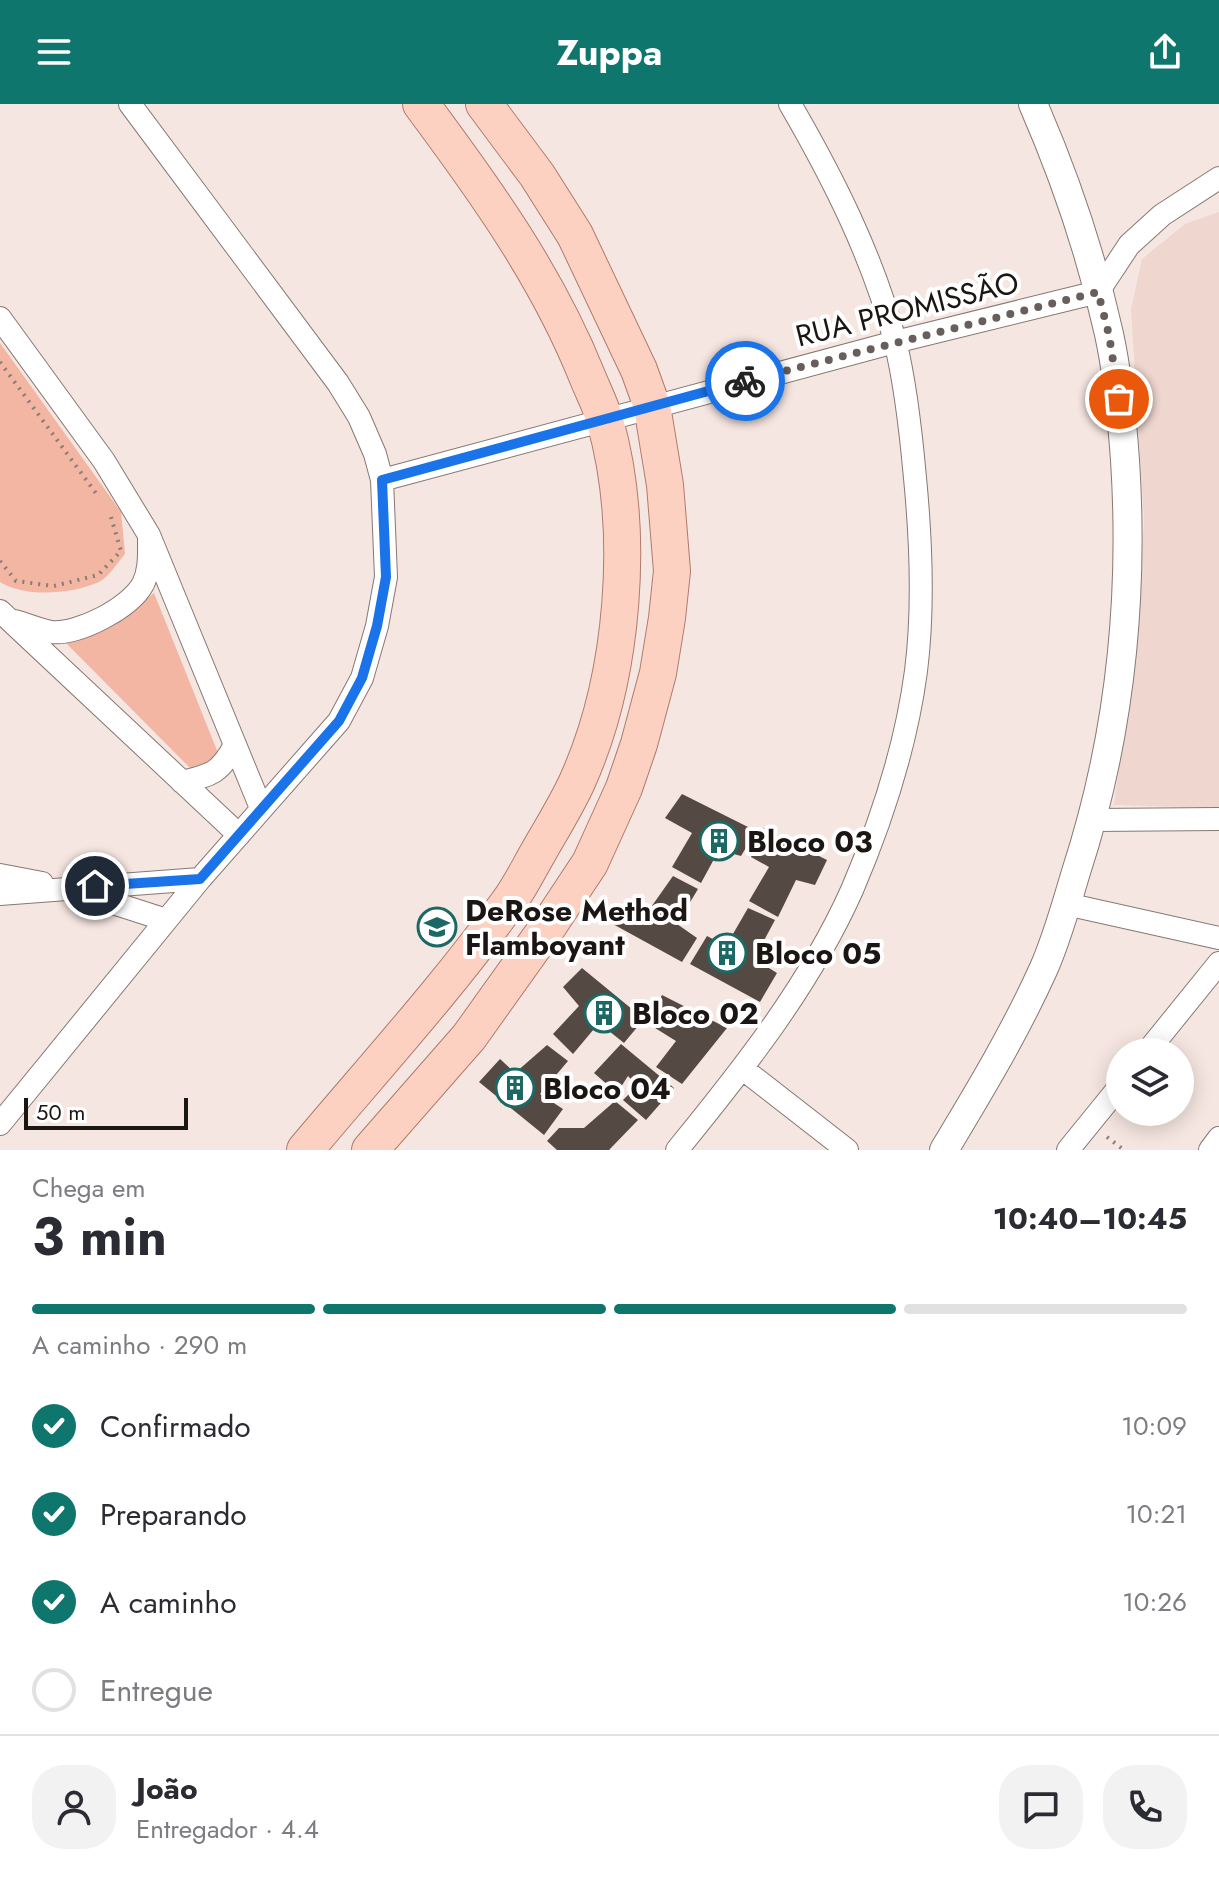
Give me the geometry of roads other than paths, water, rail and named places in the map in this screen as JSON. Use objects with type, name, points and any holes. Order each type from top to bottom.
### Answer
[{"type":"main road","points":[[305,1150],[440,990],[509,901],[578,780],[615,656],[622,575],[620,501],[605,421],[573,341],[535,268],[498,208],[421,104]]},
{"type":"main road","points":[[370,1150],[469,1037],[590,863],[624,788],[639,744],[658,673],[672,571],[665,485],[652,406],[633,357],[575,235],[537,175],[484,104]]},
{"type":"street","points":[[0,1124],[200,879],[339,721],[362,678],[377,626],[386,577],[382,480],[359,417],[338,383],[130,104]]},
{"type":"street","points":[[677,1150],[743,1069],[809,972],[851,891],[893,782],[916,669],[921,540],[912,440],[895,342],[870,266],[839,196],[790,104]]},
{"type":"street","points":[[944,1150],[985,1083],[1044,968],[1093,820],[1110,739],[1123,650],[1128,545],[1123,428],[1109,335],[1053,151],[1033,104]]},
{"type":"street","points":[[1098,292],[1129,245],[1162,215],[1219,178]]},
{"type":"street","name":"RUA PROMISSÃO","points":[[382,480],[895,342],[1098,292]]},
{"type":"street","points":[[0,318],[104,461],[149,535],[261,808]]},
{"type":"street","points":[[5,615],[53,632],[87,626],[118,609],[142,585],[149,563],[149,535]]},
{"type":"street","points":[[5,615],[239,835]]},
{"type":"street","points":[[182,782],[207,776],[219,769],[235,745]]},
{"type":"street","points":[[1093,820],[1219,819]]},
{"type":"street","points":[[0,875],[69,888],[166,920]]},
{"type":"street","points":[[0,894],[200,879]]},
{"type":"street","points":[[1066,904],[1219,938]]},
{"type":"street","points":[[1158,1038],[1219,963]]},
{"type":"street","points":[[743,1069],[847,1150]]},
{"type":"street","points":[[1068,1150],[1106,1103]]},
{"type":"street","points":[[1210,1150],[1219,1138]]},
{"type":"lane","points":[[509,901],[549,925]]},
{"type":"place","name":"Bloco 03","points":[[719,841]]},
{"type":"place","name":"DeRose Method Flamboyant","points":[[437,927]]},
{"type":"place","name":"Bloco 05","points":[[727,953]]},
{"type":"place","name":"Bloco 02","points":[[604,1013]]},
{"type":"place","name":"Bloco 04","points":[[515,1088]]}]
